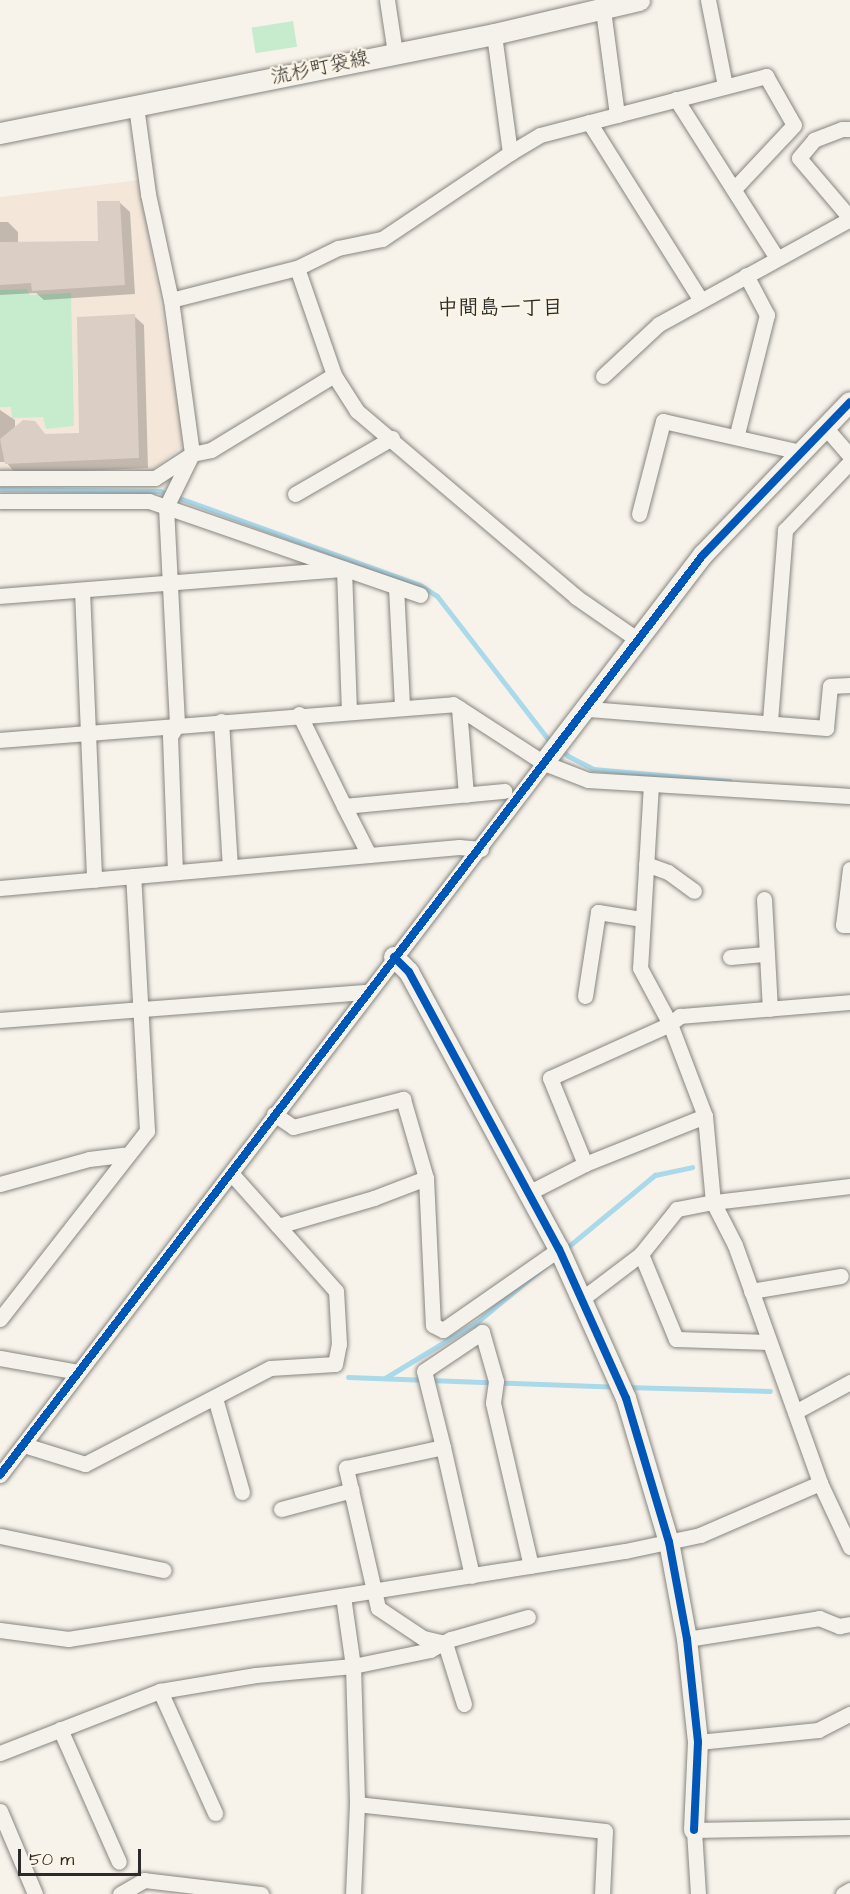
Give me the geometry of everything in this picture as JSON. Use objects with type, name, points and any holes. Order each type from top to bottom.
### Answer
[{"type":"main road","name":"流杉町袋線","points":[[0,133],[494,34],[639,0]]},
{"type":"street","points":[[387,0],[395,53]]},
{"type":"street","points":[[708,0],[725,86]]},
{"type":"street","points":[[603,10],[617,115]]},
{"type":"street","points":[[494,34],[510,153]]},
{"type":"street","points":[[171,300],[297,268],[338,248],[382,239],[540,135],[766,76],[794,125],[734,189]]},
{"type":"street","points":[[676,99],[777,258]]},
{"type":"street","points":[[136,106],[148,194],[171,300],[192,454],[166,507],[177,725],[170,736],[176,872]]},
{"type":"street","points":[[589,122],[700,299]]},
{"type":"street","points":[[603,376],[659,324],[700,299],[850,218],[799,158],[814,140],[842,129],[850,129]]},
{"type":"street","points":[[297,268],[334,375],[357,411],[392,438],[576,597],[638,640]]},
{"type":"street","points":[[737,434],[767,315],[746,275]]},
{"type":"street","points":[[0,478],[155,478],[192,454],[211,450],[334,375]]},
{"type":"street","points":[[0,1475],[367,992],[481,849],[544,763],[589,709],[703,555],[850,402]]},
{"type":"street","points":[[639,514],[663,421],[737,434],[801,452]]},
{"type":"street","points":[[825,427],[850,456]]},
{"type":"street","points":[[295,494],[392,438]]},
{"type":"street","points":[[770,721],[785,530],[850,462]]},
{"type":"street","points":[[0,501],[148,501],[420,596]]},
{"type":"street","points":[[0,596],[344,569]]},
{"type":"street","points":[[344,569],[349,710]]},
{"type":"street","points":[[396,587],[402,706]]},
{"type":"street","points":[[82,590],[94,880]]},
{"type":"street","points":[[589,709],[770,721],[826,728],[830,686],[850,686]]},
{"type":"street","points":[[0,740],[349,710],[453,704],[544,763],[588,780],[850,796]]},
{"type":"street","points":[[459,708],[466,795]]},
{"type":"street","points":[[299,714],[369,855]]},
{"type":"street","points":[[221,721],[230,867]]},
{"type":"street","points":[[651,784],[639,968],[670,1024],[705,1116],[713,1202],[735,1245],[820,1483],[844,1520],[850,1546]]},
{"type":"street","points":[[344,806],[504,791]]},
{"type":"street","points":[[0,888],[459,847],[481,849]]},
{"type":"street","points":[[646,864],[668,872],[694,891]]},
{"type":"street","points":[[850,869],[843,925],[850,926]]},
{"type":"street","points":[[0,1319],[124,1155],[147,1131],[133,876]]},
{"type":"street","points":[[764,899],[770,1009]]},
{"type":"street","points":[[585,996],[598,912],[642,919]]},
{"type":"street","points":[[730,957],[767,954]]},
{"type":"street","points":[[394,957],[409,972],[559,1249],[626,1398],[669,1542],[687,1638],[698,1742],[694,1830],[698,1894]]},
{"type":"street","points":[[0,1020],[367,992]]},
{"type":"street","points":[[585,1164],[550,1078],[670,1024],[680,1016],[850,1002]]},
{"type":"street","points":[[274,1114],[293,1127],[403,1099],[426,1178],[433,1325],[443,1330],[559,1249]]},
{"type":"street","points":[[528,1193],[585,1164],[705,1116]]},
{"type":"street","points":[[0,1184],[89,1159],[124,1155]]},
{"type":"street","points":[[24,1445],[85,1464],[270,1368],[335,1364],[339,1344],[336,1291],[231,1173]]},
{"type":"street","points":[[278,1226],[374,1198],[426,1178]]},
{"type":"street","points":[[583,1298],[641,1254],[677,1209],[713,1202],[850,1186]]},
{"type":"street","points":[[641,1254],[676,1339],[769,1342]]},
{"type":"street","points":[[751,1291],[842,1276]]},
{"type":"street","points":[[472,1576],[424,1371],[482,1332],[495,1381],[493,1403],[531,1566]]},
{"type":"street","points":[[0,1358],[78,1372]]},
{"type":"street","points":[[795,1412],[850,1382]]},
{"type":"street","points":[[215,1398],[242,1492]]},
{"type":"street","points":[[443,1447],[346,1468],[378,1608],[404,1628],[445,1643]]},
{"type":"street","points":[[0,1630],[68,1639],[343,1596],[374,1589],[472,1576],[669,1542],[700,1535],[820,1483]]},
{"type":"street","points":[[281,1509],[352,1490]]},
{"type":"street","points":[[0,1536],[163,1570]]},
{"type":"street","points":[[343,1596],[353,1666],[357,1804],[353,1894]]},
{"type":"street","points":[[0,1753],[160,1690],[256,1675],[353,1666],[430,1650],[445,1643],[528,1617]]},
{"type":"street","points":[[687,1638],[819,1618],[839,1626],[850,1624]]},
{"type":"street","points":[[445,1643],[464,1704]]},
{"type":"street","points":[[160,1690],[215,1813]]},
{"type":"street","points":[[698,1742],[818,1730],[850,1714]]},
{"type":"street","points":[[60,1729],[119,1862]]},
{"type":"street","points":[[357,1804],[605,1831],[602,1894]]},
{"type":"street","points":[[0,1811],[35,1894]]},
{"type":"street","points":[[694,1830],[850,1827]]},
{"type":"street","points":[[120,1894],[144,1880],[261,1894]]},
{"type":"street","points":[[843,1894],[850,1890]]},
{"type":"shaded area","points":[[139,180],[185,444],[150,472],[0,472],[0,197]]},
{"type":"green space","points":[[293,21],[297,47],[256,53],[252,28]]},
{"type":"green space","points":[[27,289],[30,295],[71,293],[74,426],[46,429],[43,417],[12,418],[11,407],[0,407],[0,290]]},
{"type":"building","points":[[97,201],[120,201],[125,285],[32,291],[31,283],[0,285],[0,242],[98,241]]},
{"type":"building","points":[[135,314],[139,458],[5,464],[0,439],[23,420],[35,421],[45,434],[79,433],[77,317]]},
{"type":"waterway","points":[[0,489],[160,491],[420,585],[437,596],[548,739],[568,756],[593,769],[729,781]]},
{"type":"waterway","points":[[385,1378],[477,1322],[655,1175],[692,1167]]},
{"type":"waterway","points":[[348,1377],[616,1387]]},
{"type":"waterway","points":[[625,1387],[770,1391]]},
{"type":"cycle path","points":[[0,1475],[703,555],[850,402]]},
{"type":"cycle path","points":[[394,957],[409,972],[559,1249],[626,1398],[669,1542],[687,1639],[698,1742],[694,1830]]},
{"type":"district","name":"中間島一丁目","points":[[500,308]]}]
